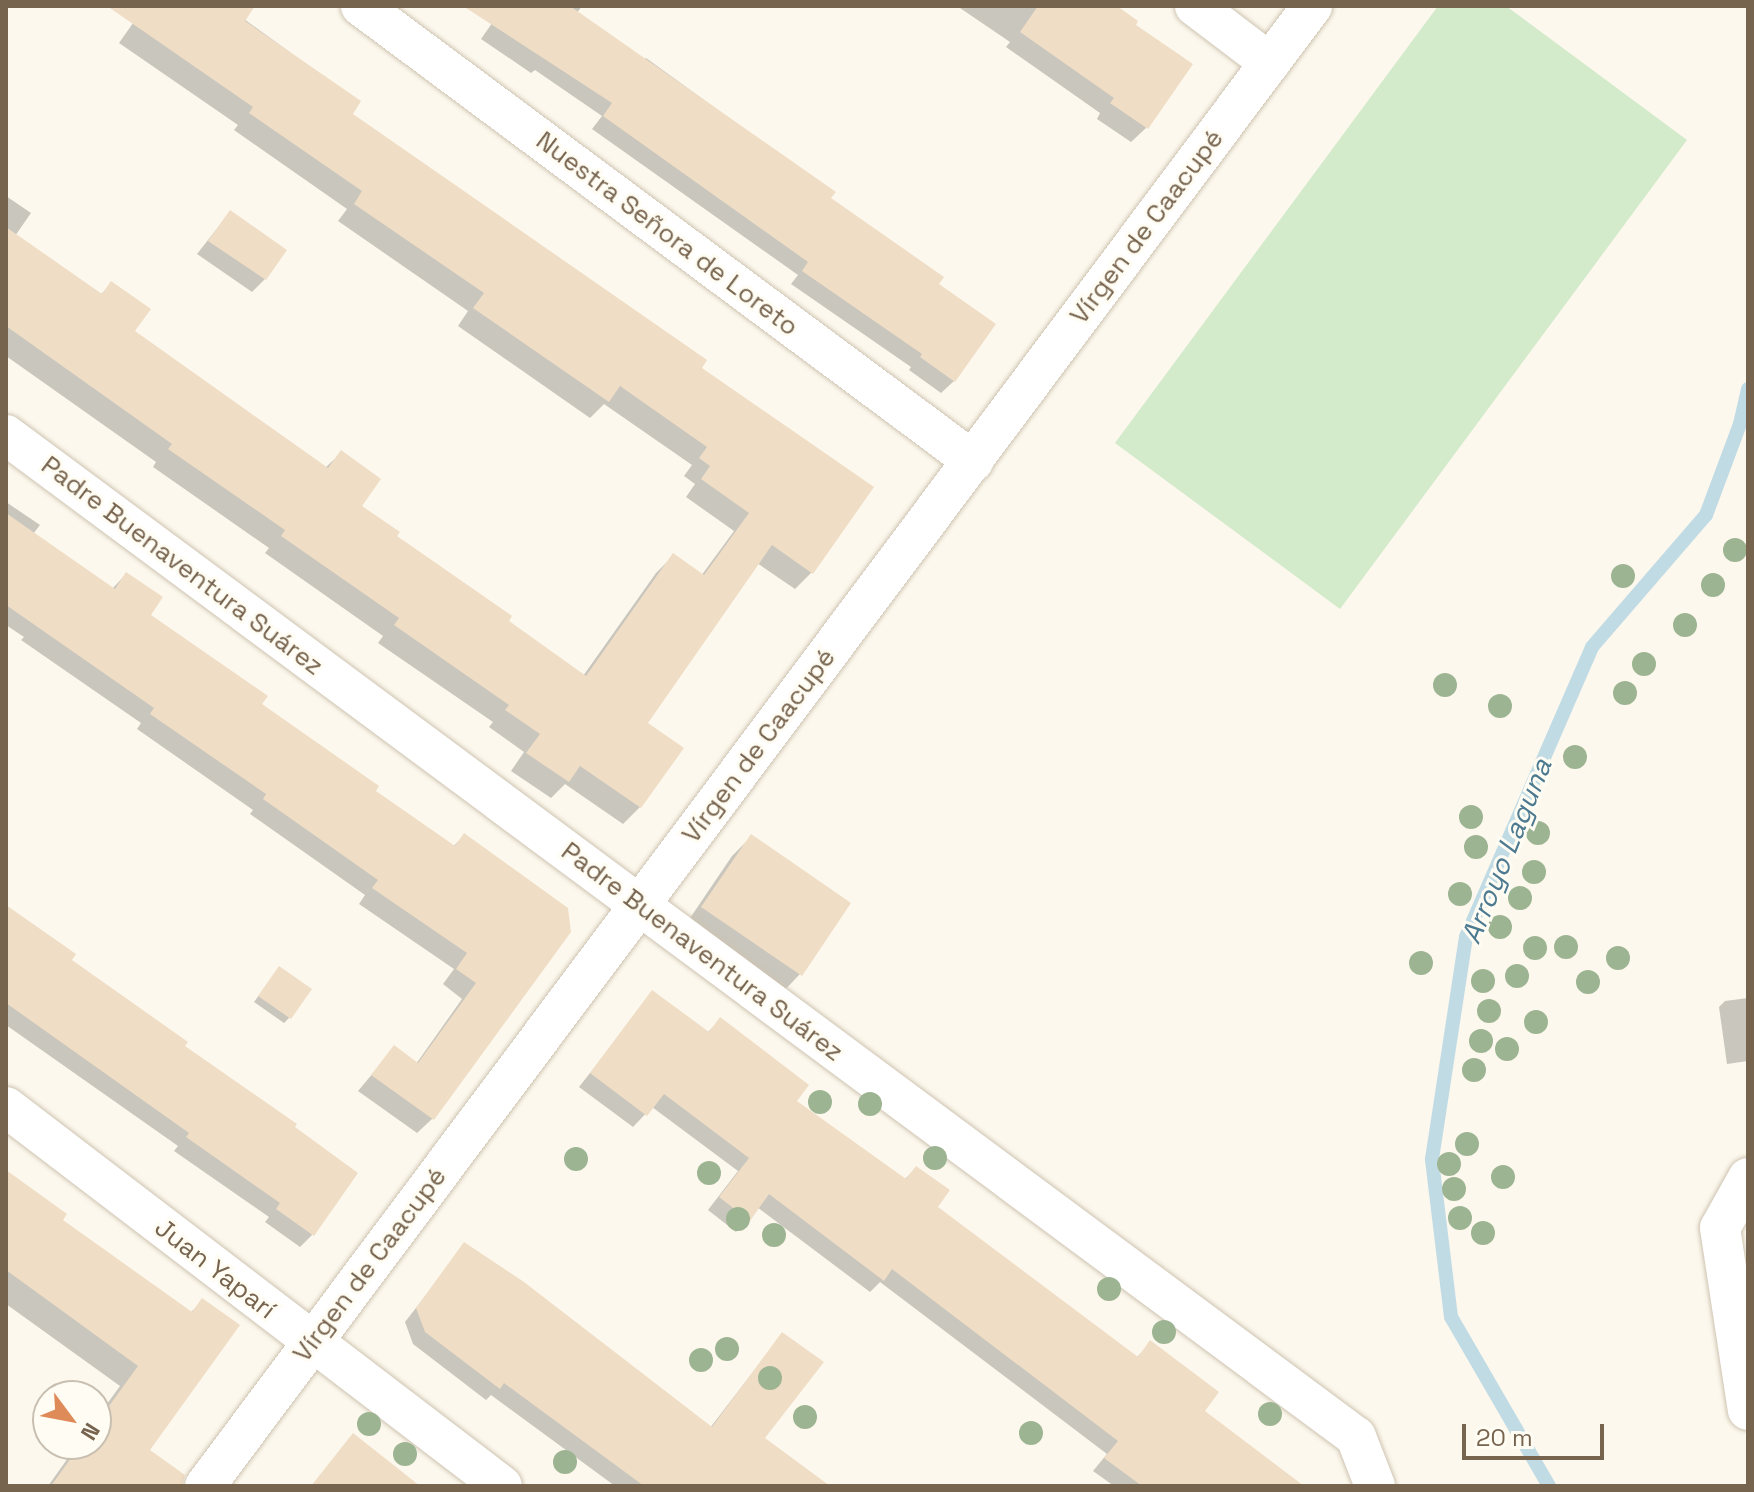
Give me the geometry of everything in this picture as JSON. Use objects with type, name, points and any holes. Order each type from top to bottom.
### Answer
[{"type":"street","name":"Nuestra Señora de Loreto","points":[[361,6],[973,461]]},
{"type":"street","points":[[1195,6],[1270,63]]},
{"type":"street","name":"Vírgen de Caacupé","points":[[205,1486],[1312,6]]},
{"type":"street","name":"Padre Buenaventura Suárez","points":[[6,435],[1356,1437],[1375,1486]]},
{"type":"street","name":"Juan Yaparí","points":[[6,1107],[502,1486]]},
{"type":"street","points":[[1748,1178],[1720,1228],[1748,1410]]},
{"type":"green space","points":[[1438,6],[1506,6],[1687,140],[1340,609],[1115,443]]},
{"type":"building","points":[[107,6],[255,6],[245,21],[361,101],[353,114],[707,360],[702,368],[874,487],[813,574],[772,545],[648,723],[684,748],[641,808],[580,766],[569,782],[526,753],[540,734],[505,710],[509,705],[394,625],[399,618],[281,536],[285,530],[168,449],[172,444],[6,326],[6,227],[102,294],[111,281],[151,309],[135,331],[328,468],[341,450],[381,479],[362,506],[400,532],[397,536],[512,616],[509,621],[586,676],[673,553],[704,575],[749,513],[701,479],[710,466],[699,458],[707,447],[620,386],[609,402],[473,308],[484,293],[354,204],[362,191],[249,113],[253,107]]},
{"type":"building","points":[[463,6],[570,6],[836,192],[831,198],[944,277],[939,284],[996,324],[955,382],[920,357],[922,354],[802,271],[808,262],[603,116],[612,103]]},
{"type":"building","points":[[1038,6],[1117,6],[1138,21],[1136,25],[1193,64],[1148,129],[1110,103],[1114,98],[1020,32]]},
{"type":"building","points":[[230,210],[287,250],[266,280],[208,241]]},
{"type":"building","points":[[6,513],[115,589],[126,572],[163,597],[151,615],[268,696],[262,704],[379,786],[376,791],[455,846],[464,833],[568,908],[571,932],[434,1120],[371,1075],[394,1045],[418,1063],[476,983],[456,969],[467,953],[372,888],[378,880],[263,799],[266,794],[150,714],[154,708],[6,605]]},
{"type":"building","points":[[751,834],[851,903],[802,976],[701,907]]},
{"type":"building","points":[[6,905],[76,954],[72,960],[188,1042],[185,1046],[297,1124],[295,1127],[358,1173],[314,1236],[276,1209],[280,1203],[186,1137],[189,1133],[6,1003]]},
{"type":"building","points":[[279,966],[312,989],[291,1019],[258,996]]},
{"type":"building","points":[[652,990],[709,1032],[720,1017],[809,1085],[797,1101],[906,1179],[916,1166],[950,1190],[938,1207],[1138,1357],[1150,1340],[1219,1392],[1205,1411],[1304,1486],[1142,1486],[1104,1458],[1118,1441],[892,1269],[884,1281],[769,1194],[750,1221],[719,1197],[749,1158],[664,1094],[647,1116],[590,1073]]},
{"type":"building","points":[[6,1170],[67,1214],[63,1220],[192,1312],[202,1298],[240,1325],[150,1450],[185,1475],[182,1486],[51,1486],[70,1460],[112,1460],[112,1402],[138,1366],[6,1270]]},
{"type":"building","points":[[464,1242],[524,1282],[712,1427],[782,1332],[824,1362],[765,1438],[830,1486],[644,1486],[504,1383],[500,1389],[425,1332],[416,1308]]},
{"type":"building","points":[[353,1433],[420,1486],[311,1486]]},
{"type":"waterway","name":"Arroyo Laguna","points":[[1549,1486],[1451,1317],[1432,1159],[1466,937],[1592,647],[1706,515],[1740,424],[1748,389]]}]
